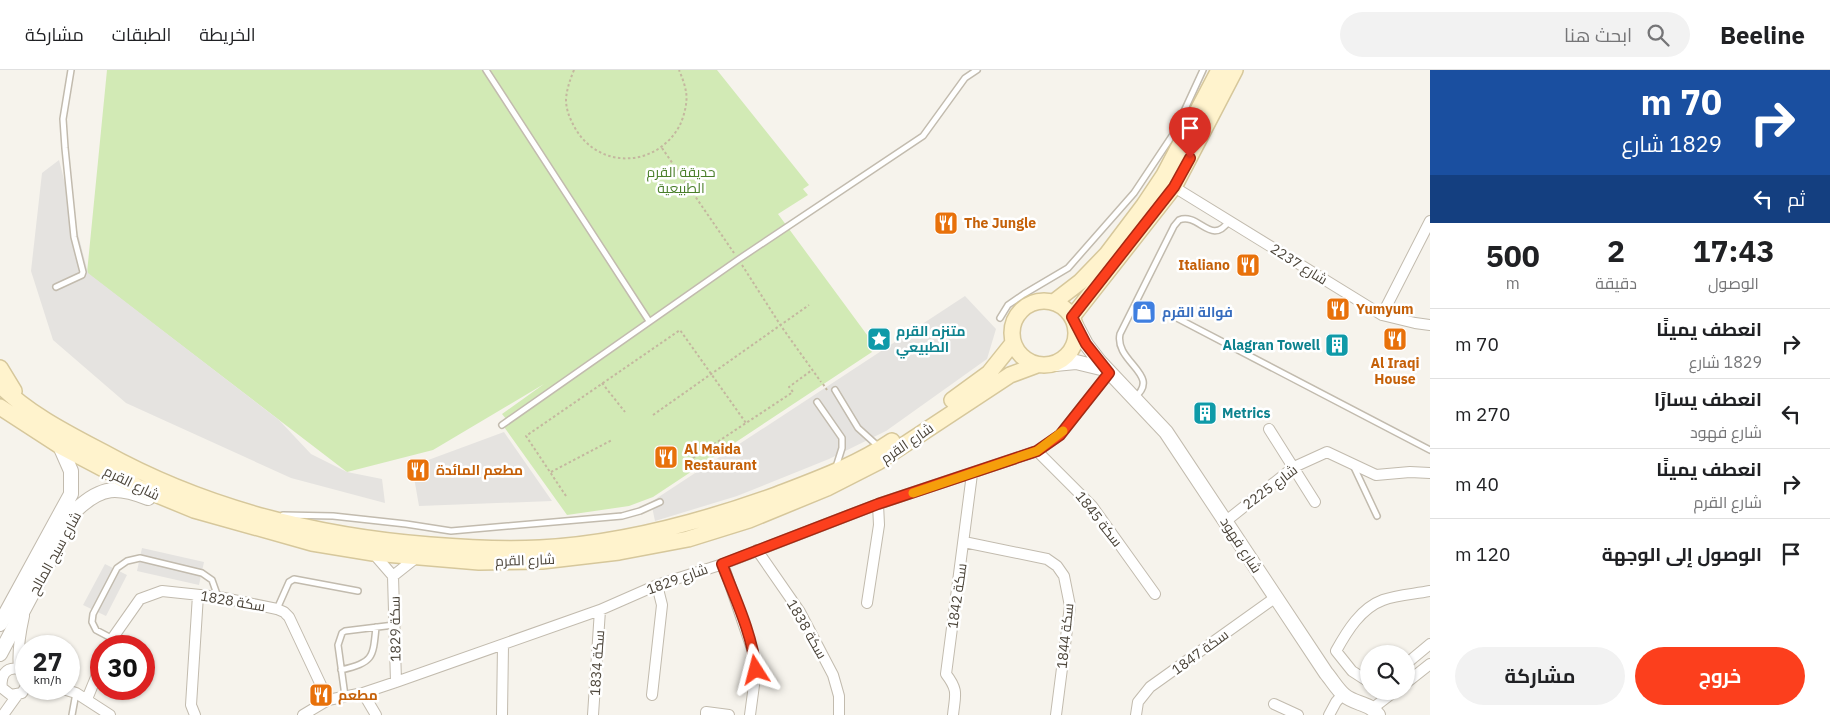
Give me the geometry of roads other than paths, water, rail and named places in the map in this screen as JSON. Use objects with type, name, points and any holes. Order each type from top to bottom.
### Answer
[{"type":"main road","points":[[1054,302],[1080,282],[1107,254],[1144,204],[1164,175],[1219,70]]},
{"type":"main road","points":[[1074,321],[1174,187],[1235,70]]},
{"type":"main road","points":[[1044,300],[1054,302],[1062,306],[1074,321],[1075,342],[1070,352],[1054,364],[1037,365],[1022,357],[1013,343],[1011,333],[1013,323],[1021,310],[1034,302],[1044,300]]},
{"type":"main road","name":"شارع القرم","points":[[0,385],[26,408],[129,467],[206,500],[252,514],[313,529],[399,542],[480,549],[541,548],[615,539],[714,516],[835,471],[881,449],[916,426],[989,373],[1013,343]]},
{"type":"main road","name":"شارع القرم","points":[[4,410],[60,446],[138,487],[194,510],[312,543],[374,553],[479,562],[542,562],[619,552],[688,539],[720,530],[827,488],[878,462],[1010,375],[1037,365]]},
{"type":"main road","points":[[0,368],[26,408]]},
{"type":"street","name":"2237 شارع","points":[[1174,187],[1382,315],[1430,325]]},
{"type":"street","points":[[1382,315],[1430,221]]},
{"type":"street","name":"شارع فهود","points":[[1074,321],[1092,353],[1166,432],[1326,673],[1343,694],[1375,712]]},
{"type":"street","points":[[1054,364],[1081,363],[1108,371]]},
{"type":"street","name":"1829 شارع","points":[[303,715],[328,700],[363,693],[503,645],[600,610],[658,585],[722,564],[878,504],[1037,451],[1060,435],[1108,371]]},
{"type":"street","points":[[1269,429],[1315,502]]},
{"type":"street","name":"شارع سيح المالح","points":[[0,624],[71,494],[71,472],[60,446]]},
{"type":"street","name":"1845 سكة","points":[[1037,451],[1092,506],[1155,594]]},
{"type":"street","name":"شارع 2225","points":[[1226,521],[1294,467],[1327,452],[1376,475],[1410,472],[1430,473]]},
{"type":"street","name":"سكة 1842","points":[[953,715],[956,692],[954,684],[946,674],[972,474]]},
{"type":"street","name":"شارع سيح المالح","points":[[0,654],[77,509],[89,498],[103,492],[118,490],[131,492],[172,508],[194,510]]},
{"type":"street","points":[[867,603],[879,525],[878,504]]},
{"type":"street","name":"سكة 1844","points":[[964,542],[1046,559],[1057,566],[1064,576],[1070,606],[1056,715]]},
{"type":"street","name":"1838 سكة","points":[[757,550],[800,612],[833,675],[839,696],[839,715]]},
{"type":"street","name":"سكة 1829","points":[[374,553],[394,576],[396,682]]},
{"type":"street","name":"سكة 1829","points":[[394,576],[417,557]]},
{"type":"street","points":[[722,564],[754,655],[756,670],[750,715]]},
{"type":"street","points":[[652,695],[662,605],[658,585]]},
{"type":"street","name":"سكة 1828","points":[[116,635],[140,599],[162,591],[218,597],[284,612],[289,617],[328,700]]},
{"type":"street","points":[[1360,676],[1352,671],[1336,651],[1349,628],[1364,612],[1383,600],[1430,591]]},
{"type":"street","points":[[20,635],[32,595]]},
{"type":"street","points":[[195,715],[191,705],[198,595]]},
{"type":"street","name":"سكة 1847","points":[[1136,715],[1138,702],[1150,686],[1276,598]]},
{"type":"street","name":"سكة 1834","points":[[593,715],[600,610]]},
{"type":"street","points":[[1415,656],[1430,644]]},
{"type":"street","points":[[502,715],[503,645]]},
{"type":"street","points":[[1415,676],[1430,664]]},
{"type":"street","points":[[15,670],[11,668],[4,672],[0,680],[1,693],[11,695],[15,693]]},
{"type":"street","points":[[1415,668],[1420,672]]},
{"type":"street","points":[[87,699],[90,692]]},
{"type":"street","points":[[363,693],[376,715]]},
{"type":"street","points":[[1329,715],[1343,694]]},
{"type":"street","points":[[80,695],[110,715]]},
{"type":"street","points":[[3,715],[16,700]]},
{"type":"street","points":[[1375,712],[1386,700]]},
{"type":"street","points":[[1274,704],[1298,715]]},
{"type":"street","points":[[706,715],[706,712],[729,715]]},
{"type":"lane","points":[[56,287],[83,272],[74,237],[64,148],[63,119],[71,70]]},
{"type":"lane","points":[[486,70],[649,321]]},
{"type":"lane","points":[[963,70],[965,78]]},
{"type":"lane","points":[[502,425],[649,321],[923,136],[965,78],[978,70]]},
{"type":"lane","points":[[1000,318],[1008,305],[1068,268],[1134,193],[1174,133],[1203,70]]},
{"type":"lane","points":[[1134,398],[1143,390],[1144,383],[1142,377],[1121,349],[1119,342],[1120,334],[1174,226],[1178,220],[1188,219],[1212,231],[1216,231],[1224,228],[1229,221]]},
{"type":"lane","points":[[1172,316],[1430,450]]},
{"type":"lane","points":[[835,390],[858,428],[881,449]]},
{"type":"lane","points":[[817,402],[842,438],[842,448],[835,471]]},
{"type":"lane","points":[[1352,464],[1377,516]]},
{"type":"lane","points":[[252,514],[333,516],[451,531],[622,516],[640,511],[660,502]]},
{"type":"lane","points":[[102,635],[96,630],[92,622],[93,614],[117,568],[127,561],[140,558],[202,573],[212,580],[218,597]]},
{"type":"lane","points":[[277,610],[288,582],[294,579],[358,591]]},
{"type":"lane","points":[[345,696],[338,646],[342,633],[345,631],[394,625]]},
{"type":"lane","points":[[341,670],[359,665],[372,656],[376,627]]},
{"type":"lane","points":[[72,715],[75,700]]},
{"type":"place","name":"The Jungle","points":[[946,223]]},
{"type":"place","name":"Italiano","points":[[1248,265]]},
{"type":"place","name":"Yumyum","points":[[1338,309]]},
{"type":"place","name":"فوالة القرم","points":[[1144,312]]},
{"type":"place","name":"متنزه القرم الطبيعي","points":[[879,339]]},
{"type":"place","name":"Al Iraqi House","points":[[1395,339]]},
{"type":"place","name":"Alagran Towell","points":[[1337,345]]},
{"type":"place","name":"Metrics","points":[[1205,413]]},
{"type":"place","name":"Al Maida Restaurant","points":[[666,457]]},
{"type":"place","name":"مطعم المائدة","points":[[418,470]]},
{"type":"place","name":"مطعم","points":[[321,695]]},
{"type":"park label","name":"حديقة القرم الطبيعية","points":[[681,180]]}]
